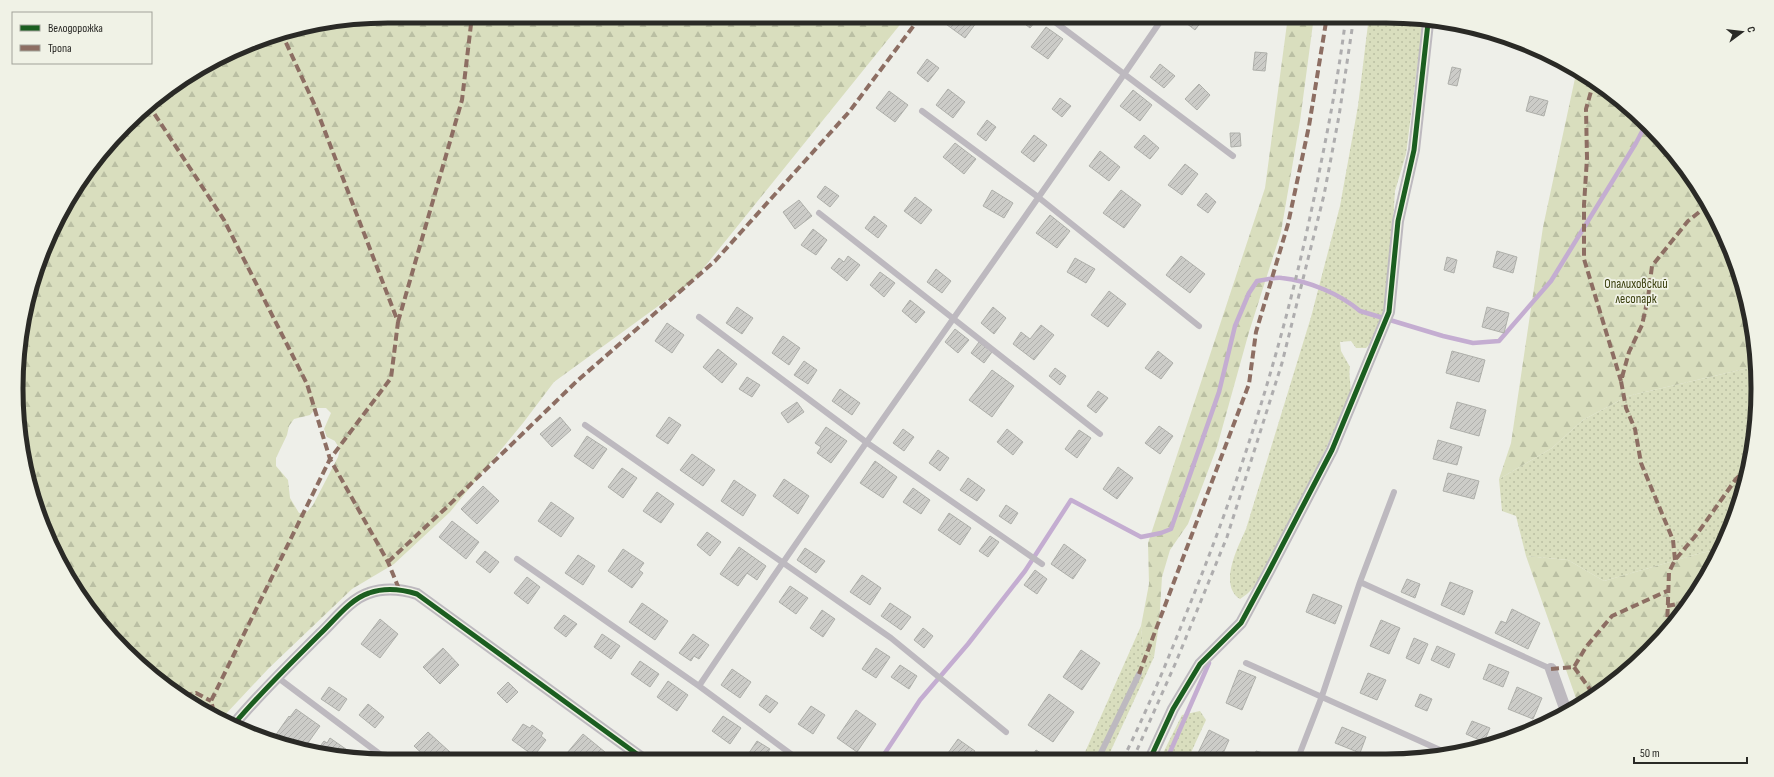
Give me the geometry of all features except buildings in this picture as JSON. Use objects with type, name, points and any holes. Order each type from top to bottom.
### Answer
[{"type":"street","points":[[1152,754],[1173,709],[1200,664],[1241,623],[1269,571],[1332,450],[1389,312],[1398,220],[1414,150],[1428,26]]},
{"type":"street","points":[[237,721],[277,678],[352,603],[368,593],[388,589],[399,589],[417,594],[637,754]]},
{"type":"street","points":[[1551,670],[1564,707]]},
{"type":"lane","points":[[1056,23],[1232,156]]},
{"type":"lane","points":[[699,686],[782,561],[954,319],[1159,23]]},
{"type":"lane","points":[[922,111],[1038,198],[1199,326]]},
{"type":"lane","points":[[819,213],[1100,434]]},
{"type":"lane","points":[[699,317],[866,442],[1042,564]]},
{"type":"lane","points":[[585,425],[891,638],[1006,732]]},
{"type":"lane","points":[[1300,754],[1322,696],[1360,582],[1394,492]]},
{"type":"lane","points":[[517,559],[699,686],[791,754]]},
{"type":"lane","points":[[1360,582],[1551,670]]},
{"type":"lane","points":[[1246,662],[1440,750]]},
{"type":"lane","points":[[1100,754],[1139,674]]},
{"type":"lane","points":[[277,678],[379,754]]},
{"type":"green space","points":[[388,23],[901,23],[694,280],[554,382],[523,423],[450,512],[394,564],[352,589],[269,668],[225,715],[185,692],[166,678],[130,647],[85,592],[61,550],[42,506],[35,483],[26,436],[23,388],[26,341],[35,294],[51,249],[72,206],[99,166],[130,130],[185,85],[227,61],[271,42],[294,35],[341,26]],"holes":[[[316,408],[326,408],[331,413],[324,429],[327,437],[335,441],[340,449],[338,457],[313,505],[307,512],[299,513],[290,498],[288,480],[276,466],[276,458],[287,435],[289,426],[294,419],[310,415]]]},
{"type":"green space","points":[[1287,23],[1313,23],[1300,121],[1281,232],[1249,332],[1217,447],[1188,524],[1170,550],[1162,577],[1159,624],[1154,657],[1143,648],[1141,626],[1149,584],[1148,543],[1265,188]]},
{"type":"green space","points":[[1368,23],[1423,25],[1406,154],[1395,191],[1389,281],[1384,311],[1370,344],[1366,348],[1356,348],[1351,341],[1340,342],[1341,351],[1350,367],[1350,395],[1314,475],[1260,581],[1240,599],[1234,593],[1231,585],[1230,575],[1232,566],[1246,529],[1311,317],[1340,206],[1358,106]]},
{"type":"green space","name":"Опалиховский лесопарк","points":[[1575,77],[1608,99],[1644,130],[1675,166],[1702,206],[1723,249],[1739,294],[1748,341],[1750,368],[1628,396],[1583,420],[1552,448],[1499,479],[1511,443],[1543,227]]},
{"type":"green space","points":[[1750,368],[1750,412],[1744,460],[1732,506],[1713,551],[1604,581],[1568,560],[1526,556],[1516,516],[1502,511],[1499,479],[1552,448],[1583,420],[1628,396]]},
{"type":"green space","points":[[1713,551],[1689,592],[1660,629],[1644,647],[1626,663],[1608,678],[1577,700],[1526,556],[1568,560],[1604,581]]},
{"type":"green space","points":[[1141,626],[1143,647],[1154,657],[1109,754],[1084,754]]},
{"type":"green space","points":[[1200,711],[1206,720],[1190,754],[1162,754],[1182,715]]},
{"type":"waterway","points":[[884,754],[920,700],[968,644],[1025,571],[1071,500],[1141,537],[1161,533],[1171,529],[1219,392],[1235,326],[1249,293],[1257,281],[1279,278],[1303,282],[1334,294],[1360,311],[1443,336],[1473,343],[1499,341],[1551,281],[1643,129]]},
{"type":"waterway","points":[[1169,754],[1209,663]]},
{"type":"railway","points":[[1125,754],[1160,677],[1194,594],[1234,488],[1268,381],[1310,218],[1332,108],[1345,23]]},
{"type":"railway","points":[[1135,754],[1176,662],[1227,537],[1282,363],[1324,195],[1339,116],[1353,23]]},
{"type":"marked path","points":[[398,322],[462,100],[471,23]]},
{"type":"marked path","points":[[388,562],[577,381],[715,261],[849,112],[916,23]]},
{"type":"marked path","points":[[1139,674],[1249,384],[1256,332],[1288,224],[1309,126],[1326,23]]},
{"type":"marked path","points":[[213,709],[211,701],[330,459],[391,378],[398,322],[316,108],[284,38]]},
{"type":"marked path","points":[[1592,87],[1586,109],[1587,158],[1584,205],[1584,259],[1621,381]]},
{"type":"marked path","points":[[152,110],[224,220],[307,384],[330,459],[388,562],[399,589]]},
{"type":"marked path","points":[[1675,560],[1673,540],[1641,463],[1635,429],[1626,408],[1621,381],[1629,352],[1642,325],[1648,298],[1652,266],[1688,221],[1703,209]]},
{"type":"marked path","points":[[1667,620],[1669,572],[1675,560],[1697,534],[1736,479],[1741,475]]},
{"type":"marked path","points":[[1551,669],[1574,667],[1586,647],[1612,616],[1667,591]]},
{"type":"marked path","points":[[1667,606],[1681,603]]},
{"type":"marked path","points":[[1574,667],[1591,691]]},
{"type":"marked path","points":[[189,695],[196,693],[211,701]]},
{"type":"cycle path","points":[[1152,754],[1173,709],[1200,664],[1241,623],[1269,571],[1332,450],[1389,312],[1398,221],[1414,150],[1428,26]]},
{"type":"cycle path","points":[[237,721],[276,678],[355,600],[375,591],[387,589],[399,590],[417,594],[637,754]]}]
